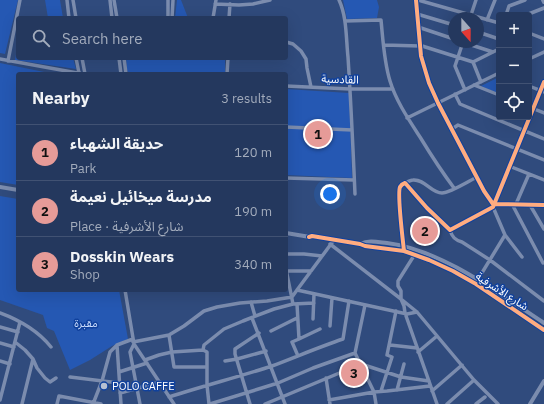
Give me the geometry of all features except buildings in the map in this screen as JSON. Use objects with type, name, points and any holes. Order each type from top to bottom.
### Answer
[{"type":"street","points":[[18,16],[20,0]]},
{"type":"street","points":[[67,0],[70,16]]},
{"type":"street","points":[[73,0],[76,16]]},
{"type":"street","points":[[110,0],[112,16]]},
{"type":"street","points":[[114,0],[117,16]]},
{"type":"street","points":[[168,0],[168,16]]},
{"type":"street","points":[[172,16],[173,0]]},
{"type":"street","points":[[213,16],[215,2],[230,4],[253,4],[270,0]]},
{"type":"street","points":[[339,0],[345,21],[355,194]]},
{"type":"street","points":[[454,12],[417,0],[421,56],[429,84],[438,103],[488,198],[494,205],[505,235],[522,257]]},
{"type":"street","points":[[472,12],[476,0]]},
{"type":"street","points":[[487,20],[495,0]]},
{"type":"street","points":[[507,12],[509,6],[525,0]]},
{"type":"street","points":[[229,16],[230,4]]},
{"type":"street","points":[[532,13],[544,8]]},
{"type":"street","points":[[417,14],[448,23]]},
{"type":"street","points":[[484,19],[496,23]]},
{"type":"street","points":[[345,21],[381,20],[390,81],[399,103],[407,118],[454,188]]},
{"type":"street","points":[[8,61],[16,25]]},
{"type":"street","points":[[418,27],[448,37]]},
{"type":"street","points":[[484,34],[496,38]]},
{"type":"street","points":[[532,35],[544,39]]},
{"type":"street","points":[[288,43],[293,44],[301,51],[306,59],[311,87]]},
{"type":"street","points":[[384,45],[420,45],[458,56],[473,62],[481,82]]},
{"type":"street","points":[[461,48],[455,66],[465,90]]},
{"type":"street","points":[[481,48],[493,52]]},
{"type":"street","points":[[473,62],[496,50]]},
{"type":"street","points":[[532,58],[544,52]]},
{"type":"street","points":[[0,59],[61,72]]},
{"type":"street","points":[[76,60],[79,72]]},
{"type":"street","points":[[82,60],[84,72]]},
{"type":"street","points":[[119,60],[121,72]]},
{"type":"street","points":[[124,60],[126,72]]},
{"type":"street","points":[[227,72],[228,60]]},
{"type":"street","points":[[407,118],[496,75]]},
{"type":"street","points":[[532,106],[542,91],[544,82]]},
{"type":"street","name":"القادسية","points":[[288,86],[393,89]]},
{"type":"street","points":[[474,86],[496,94]]},
{"type":"street","points":[[532,87],[542,91]]},
{"type":"street","points":[[455,94],[460,104],[544,139]]},
{"type":"street","points":[[532,108],[544,113]]},
{"type":"street","points":[[494,205],[527,120]]},
{"type":"street","points":[[452,129],[458,125],[544,160]]},
{"type":"street","points":[[288,127],[352,130]]},
{"type":"street","points":[[509,166],[544,180]]},
{"type":"street","points":[[514,204],[529,174]]},
{"type":"street","points":[[403,248],[399,188],[404,183],[413,180],[422,182],[435,191],[441,193],[448,192],[477,177]]},
{"type":"street","points":[[288,178],[354,180]]},
{"type":"street","points":[[404,183],[431,213],[450,230],[451,235],[490,260],[544,301]]},
{"type":"street","points":[[0,187],[16,190]]},
{"type":"street","points":[[514,204],[543,263]]},
{"type":"street","points":[[450,230],[494,205],[544,205]]},
{"type":"street","points":[[530,205],[544,229]]},
{"type":"street","name":"شارع الأشرفية","points":[[288,233],[324,240],[360,244],[371,241],[417,250],[465,272],[544,330]]},
{"type":"street","points":[[477,282],[505,235]]},
{"type":"street","points":[[93,404],[102,381],[110,352],[117,345],[169,335],[204,311],[217,306],[292,297],[334,240]]},
{"type":"street","points":[[330,244],[417,312],[474,380],[498,404]]},
{"type":"street","name":"شارع الأشرفية","points":[[403,248],[477,282],[544,323]]},
{"type":"street","points":[[288,254],[322,256]]},
{"type":"street","points":[[415,254],[398,281],[398,286],[401,291],[401,299],[405,313],[436,404]]},
{"type":"street","points":[[288,270],[311,271]]},
{"type":"street","points":[[288,279],[295,304],[299,339]]},
{"type":"street","points":[[297,290],[409,314],[417,312]]},
{"type":"street","points":[[126,292],[133,341],[130,352],[140,404]]},
{"type":"street","points":[[313,320],[314,294]]},
{"type":"street","points":[[330,326],[332,298]]},
{"type":"street","points":[[169,397],[271,366],[343,339],[349,301]]},
{"type":"street","points":[[251,302],[259,333],[285,404]]},
{"type":"street","points":[[203,350],[204,345],[224,329],[274,310],[295,304],[314,303]]},
{"type":"street","points":[[365,305],[355,353],[374,392],[376,404]]},
{"type":"street","points":[[381,391],[392,357],[387,355],[396,311]]},
{"type":"street","points":[[0,313],[25,325],[43,338],[51,347]]},
{"type":"street","points":[[271,331],[297,318]]},
{"type":"street","points":[[0,398],[20,322]]},
{"type":"street","points":[[0,327],[18,332]]},
{"type":"street","points":[[298,356],[292,342],[320,330]]},
{"type":"street","points":[[250,404],[235,349],[259,333]]},
{"type":"street","points":[[169,335],[174,367],[207,367]]},
{"type":"street","points":[[390,345],[417,350],[437,336]]},
{"type":"street","points":[[133,341],[173,403],[167,404]]},
{"type":"street","points":[[15,342],[33,359],[37,368],[45,378],[50,382],[56,378]]},
{"type":"street","points":[[0,344],[14,347]]},
{"type":"street","points":[[117,345],[121,404]]},
{"type":"street","points":[[119,372],[159,355],[172,352],[203,350],[207,352],[207,385],[210,404],[278,383],[313,368],[355,353]]},
{"type":"street","points":[[225,361],[237,360],[266,351]]},
{"type":"street","points":[[22,404],[33,359]]},
{"type":"street","points":[[0,361],[10,364]]},
{"type":"street","points":[[265,404],[361,364],[401,377],[429,381]]},
{"type":"street","points":[[397,390],[404,364]]},
{"type":"street","points":[[432,391],[462,364]]},
{"type":"street","points":[[70,377],[119,383]]},
{"type":"street","points":[[326,378],[329,403],[374,392],[430,386]]},
{"type":"street","points":[[0,379],[5,380]]},
{"type":"street","points":[[447,404],[474,380]]},
{"type":"street","points":[[530,404],[544,381]]},
{"type":"street","points":[[120,393],[160,382]]},
{"type":"street","points":[[57,404],[59,396],[93,404],[101,404]]},
{"type":"street","points":[[476,404],[485,397]]},
{"type":"green space","points":[[0,0],[18,0],[5,54],[0,53]]},
{"type":"green space","points":[[45,0],[60,0],[63,16],[48,16]]},
{"type":"green space","points":[[177,0],[181,0],[187,16],[175,16]]},
{"type":"green space","points":[[343,0],[377,0],[379,7],[377,18],[347,19]]},
{"type":"green space","points":[[16,54],[16,60],[74,60],[76,69],[15,60]]},
{"type":"green space","points":[[126,60],[225,60],[225,72],[128,72]]},
{"type":"green space","points":[[0,63],[44,72],[16,72],[16,185],[0,182]]},
{"type":"green space","points":[[496,78],[496,93],[481,86]]},
{"type":"green space","points":[[288,89],[349,93],[352,178],[288,175]]},
{"type":"green space","name":"مقبرة","points":[[0,196],[16,199],[16,292],[119,292],[128,339],[112,346],[90,360],[70,370],[54,331],[47,328],[43,315],[0,300]]},
{"type":"cycle path","points":[[416,0],[421,56],[429,83],[484,191],[493,204],[544,205]]},
{"type":"cycle path","points":[[404,251],[399,199],[401,185],[405,183],[427,208],[450,230],[493,207],[544,82]]},
{"type":"cycle path","points":[[309,237],[312,236],[365,246],[404,251],[429,260],[476,284],[544,330]]},
{"type":"place","name":"حديقة الشهباء","points":[[318,134]]},
{"type":"place","name":"مدرسة ميخائيل نعيمة","points":[[425,231]]},
{"type":"place","name":"Dosskin Wears","points":[[354,373]]},
{"type":"place","name":"POLO CAFFE","points":[[104,386]]}]
